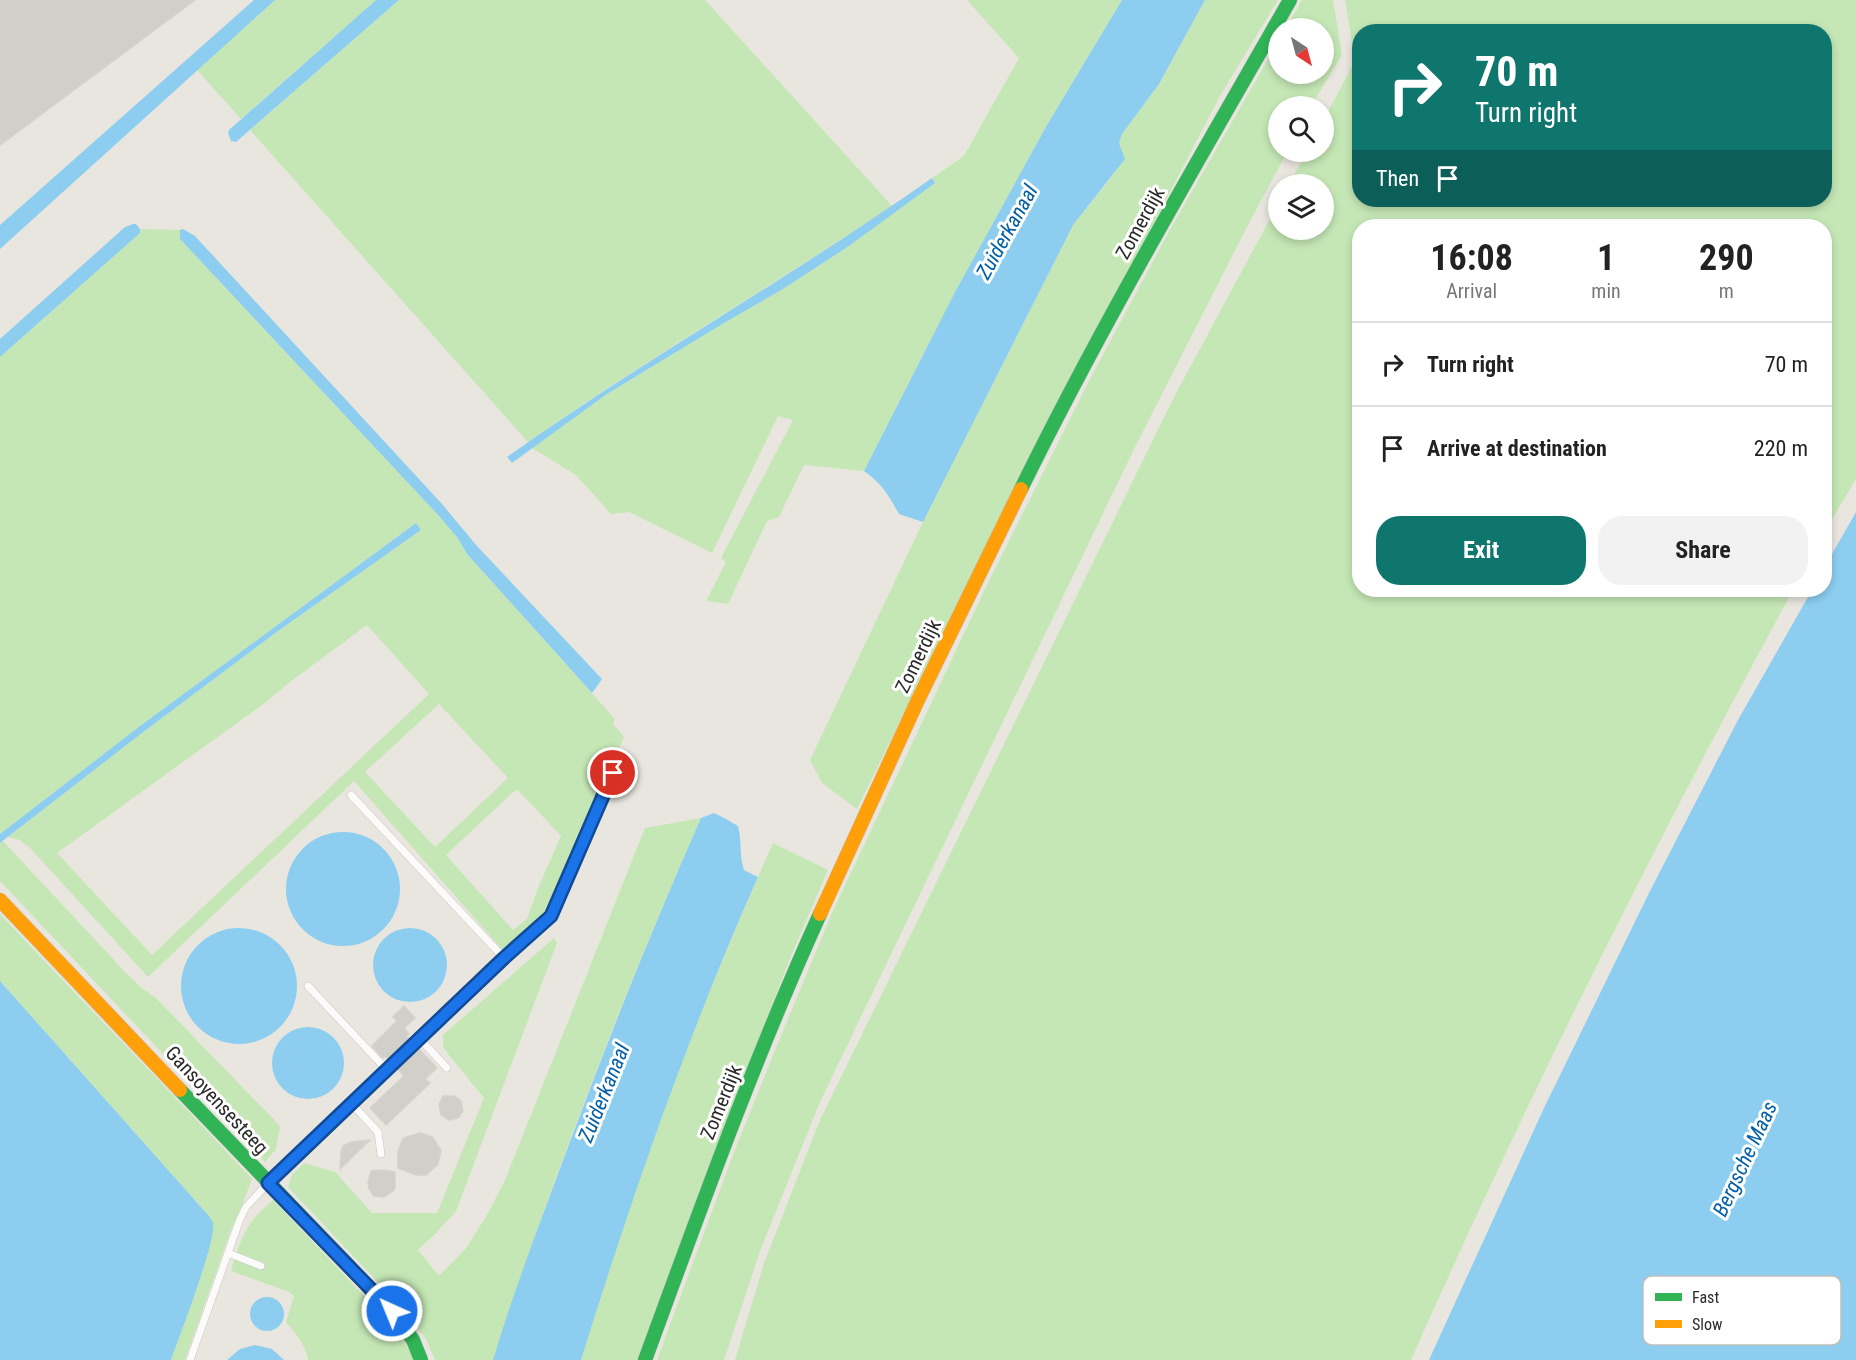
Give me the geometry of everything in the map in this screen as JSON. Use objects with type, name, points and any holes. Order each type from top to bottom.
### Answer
[{"type":"street","name":"Zomerdijk","points":[[645,1360],[712,1176],[776,1016],[917,702],[1060,411],[1150,243],[1290,0]]},
{"type":"street","name":"Gansoyensesteeg","points":[[0,900],[399,1319],[415,1343],[421,1360]]},
{"type":"lane","points":[[190,1360],[246,1207],[268,1183],[554,913],[621,753]]},
{"type":"lane","points":[[351,795],[504,958]]},
{"type":"lane","points":[[308,986],[387,1070]]},
{"type":"lane","points":[[420,1038],[447,1068]]},
{"type":"lane","points":[[352,1104],[378,1132],[381,1154]]},
{"type":"lane","points":[[228,1253],[261,1266]]},
{"type":"green space","points":[[275,0],[376,0],[241,119],[197,70]]},
{"type":"green space","points":[[399,0],[705,0],[892,206],[618,381],[528,442],[250,130]]},
{"type":"green space","points":[[967,0],[1122,0],[1047,125],[955,292],[864,471],[804,465],[779,517],[767,521],[728,604],[706,601],[726,562],[721,558],[793,420],[778,416],[712,553],[629,512],[611,514],[576,475],[532,448],[607,394],[783,289],[849,246],[935,182],[932,178],[964,156],[1019,58]]},
{"type":"green space","points":[[1205,0],[1278,0],[1221,94],[979,559],[857,809],[822,783],[810,760],[923,522],[1073,225],[1116,171],[1122,150],[1119,143],[1122,134],[1159,84]]},
{"type":"green space","points":[[1302,0],[1333,0],[1342,55],[1334,68],[1334,18],[1292,18]]},
{"type":"green space","points":[[1345,0],[1856,0],[1856,479],[1832,520],[1832,219],[1352,219],[1352,597],[1789,597],[1692,779],[1594,971],[1500,1164],[1411,1360],[735,1360],[764,1263],[820,1120],[1174,397],[1268,223],[1268,240],[1334,240],[1334,174],[1295,174],[1301,162],[1334,162],[1334,100],[1352,67],[1352,207],[1832,207],[1832,24],[1352,24],[1352,43]]},
{"type":"green space","points":[[1268,59],[1268,84],[1324,84],[1317,96],[1268,96],[1268,162],[1282,162],[1275,174],[1268,174],[1268,188],[1134,449],[820,1102],[760,1251],[724,1360],[657,1360],[734,1152],[832,913],[985,589],[1091,377],[1171,228]]},
{"type":"green space","points":[[140,229],[180,230],[180,239],[439,516],[457,537],[467,554],[615,719],[613,724],[624,737],[536,933],[508,956],[354,781],[148,977],[31,849],[20,840],[8,837],[278,631],[421,530],[416,523],[140,726],[0,834],[0,357],[140,233]],"holes":[[[367,625],[429,694],[152,955],[57,853],[266,702]],[[439,704],[508,778],[435,847],[365,772]],[[518,790],[561,836],[527,919],[513,930],[446,855]]]},
{"type":"green space","points":[[701,818],[590,1086],[493,1360],[435,1360],[427,1341],[407,1313],[288,1187],[292,1175],[304,1163],[335,1172],[372,1213],[437,1213],[484,1098],[448,1054],[443,1046],[443,1035],[554,938],[557,943],[456,1211],[418,1250],[438,1275],[442,1273],[466,1248],[505,1180],[645,828]]},
{"type":"green space","points":[[3,841],[127,974],[156,998],[280,1126],[276,1149],[265,1162],[0,881],[0,843]]},
{"type":"green space","points":[[773,843],[828,870],[788,963],[640,1360],[581,1360],[645,1160],[706,1000]]},
{"type":"green space","points":[[0,914],[252,1179],[232,1227],[185,1360],[171,1360],[212,1236],[208,1215],[0,981]]},
{"type":"green space","points":[[273,1200],[384,1317],[404,1341],[414,1360],[308,1360],[303,1344],[286,1322],[294,1296],[289,1292],[231,1271],[247,1229],[257,1215]]},
{"type":"water","points":[[254,0],[275,0],[0,249],[0,225]]},
{"type":"water","points":[[376,0],[399,0],[236,142],[231,141],[229,130]]},
{"type":"water","name":"Zuiderkanaal","points":[[1122,0],[1205,0],[1159,84],[1122,134],[1119,143],[1125,159],[1073,225],[923,522],[899,514],[876,480],[864,471],[955,292],[1047,125]]},
{"type":"water","points":[[932,178],[935,183],[849,246],[783,289],[607,394],[512,463],[507,457],[612,386]]},
{"type":"water","points":[[133,224],[140,229],[140,233],[0,357],[0,339],[125,227]]},
{"type":"water","points":[[183,229],[195,236],[442,504],[477,546],[602,679],[592,693],[467,554],[457,537],[439,516],[180,239],[180,230]]},
{"type":"water","name":"Bergsche Maas","points":[[1856,512],[1856,1360],[1429,1360],[1544,1108],[1649,893],[1738,720],[1808,597],[1832,597],[1832,554]]},
{"type":"water","points":[[416,523],[421,530],[278,631],[0,843],[0,834],[140,726]]},
{"type":"water","name":"Zuiderkanaal","points":[[714,813],[738,826],[744,870],[758,877],[732,936],[662,1116],[581,1360],[493,1360],[535,1236],[629,989],[701,818]]},
{"type":"water","points":[[343,832],[365,836],[384,848],[396,867],[400,889],[396,911],[384,930],[365,942],[343,946],[321,942],[302,930],[290,911],[286,889],[290,867],[302,848],[321,836]]},
{"type":"water","points":[[239,928],[261,933],[280,945],[292,964],[297,986],[292,1008],[280,1027],[261,1039],[239,1044],[217,1039],[198,1027],[186,1008],[181,986],[186,964],[198,945],[217,933]]},
{"type":"water","points":[[410,928],[431,934],[441,944],[447,965],[441,986],[431,996],[410,1002],[389,996],[379,986],[373,965],[379,944],[389,934]]},
{"type":"water","points":[[0,981],[213,1222],[213,1233],[204,1268],[171,1360],[0,1360]]},
{"type":"water","points":[[308,1027],[328,1033],[338,1043],[344,1063],[338,1083],[328,1093],[308,1099],[288,1093],[278,1083],[272,1063],[278,1043],[288,1033]]},
{"type":"water","points":[[267,1297],[279,1302],[284,1314],[279,1326],[267,1331],[255,1326],[250,1314],[255,1302]]},
{"type":"water","points":[[255,1345],[272,1349],[284,1360],[227,1360],[240,1349]]},
{"type":"building","points":[[0,0],[195,0],[0,145]]},
{"type":"building","points":[[404,1006],[415,1018],[404,1028],[410,1040],[389,1060],[385,1056],[383,1058],[372,1046],[397,1021],[393,1017]]},
{"type":"building","points":[[418,1048],[437,1068],[425,1079],[430,1083],[386,1125],[370,1108],[404,1076],[397,1068]]},
{"type":"building","points":[[443,1096],[454,1096],[461,1101],[463,1111],[458,1118],[449,1120],[441,1115],[439,1105]]},
{"type":"building","points":[[420,1133],[432,1137],[441,1150],[438,1164],[426,1175],[416,1175],[398,1168],[398,1152],[403,1138]]},
{"type":"building","points":[[370,1140],[340,1169],[343,1146],[351,1142]]},
{"type":"building","points":[[371,1171],[395,1172],[395,1187],[384,1197],[374,1196],[368,1183]]},
{"type":"traffic: fast","points":[[1021,489],[1118,303],[1290,0]]},
{"type":"traffic: fast","points":[[645,1360],[750,1079],[820,914]]},
{"type":"traffic: fast","points":[[180,1090],[392,1311],[413,1340],[421,1360]]},
{"type":"traffic: slow","points":[[820,914],[917,702],[1021,489]]},
{"type":"traffic: slow","points":[[0,900],[180,1090]]},
{"type":"route","points":[[392,1311],[268,1183],[554,913],[613,773]]}]
